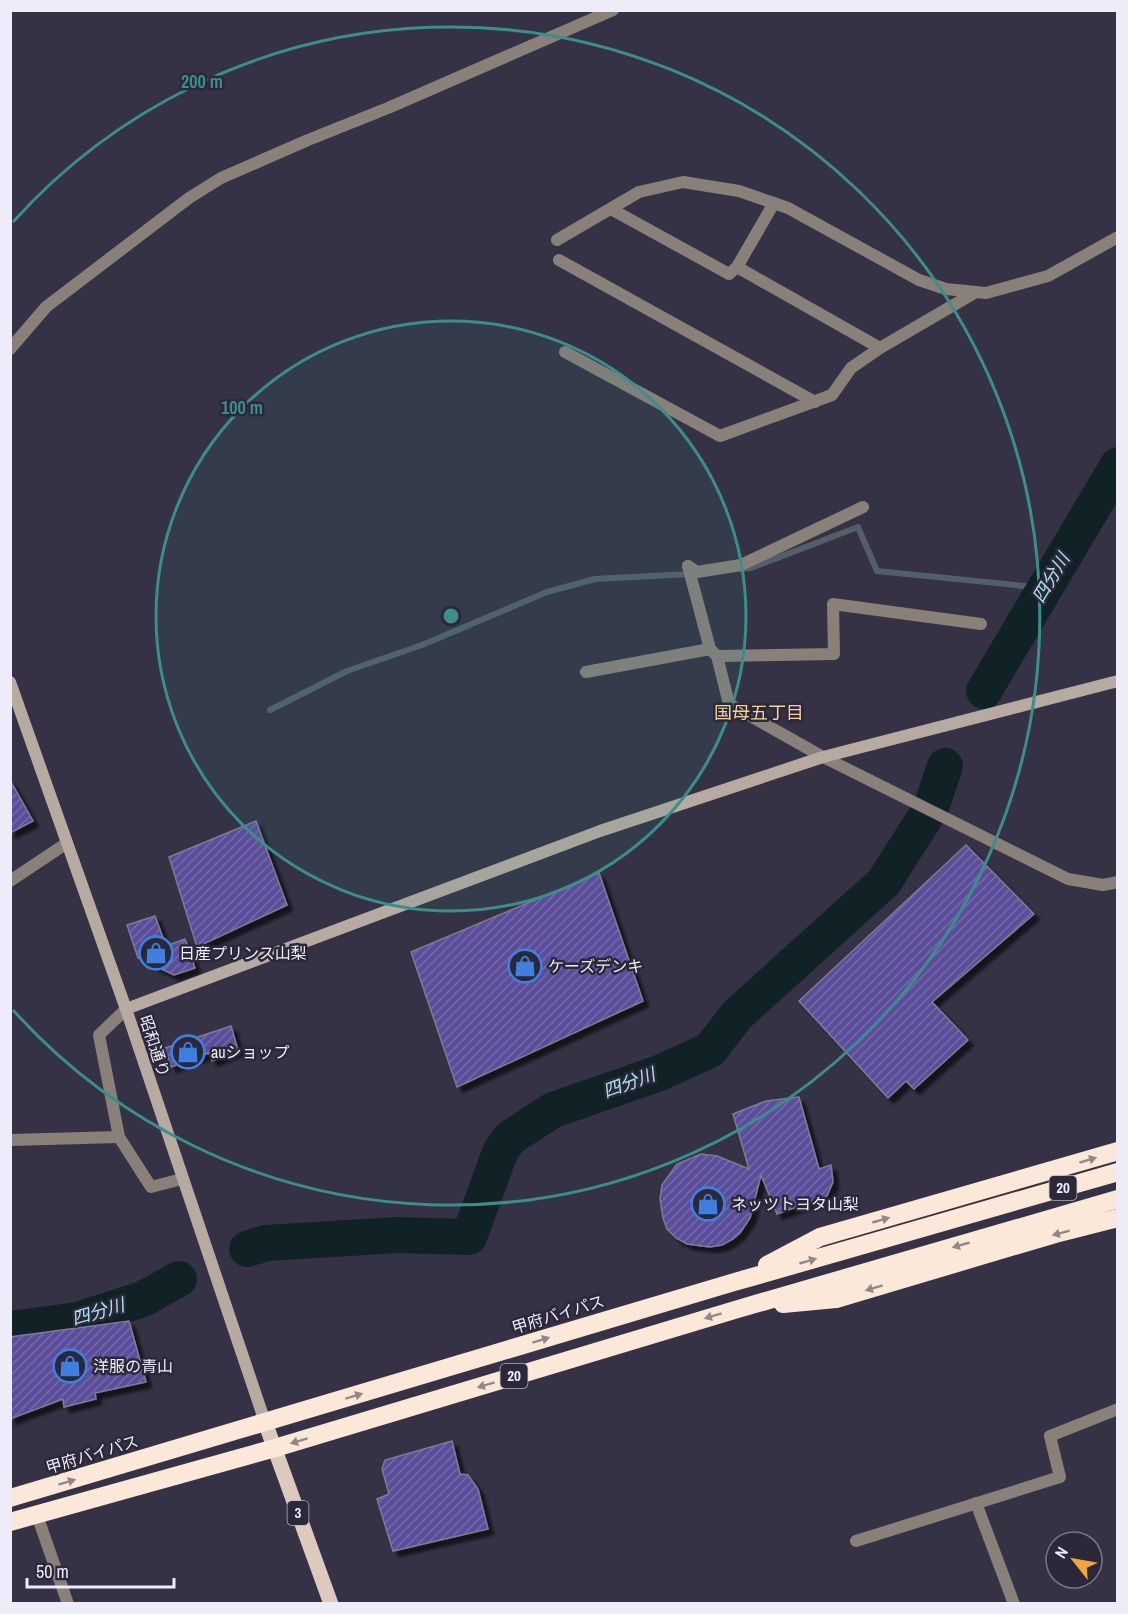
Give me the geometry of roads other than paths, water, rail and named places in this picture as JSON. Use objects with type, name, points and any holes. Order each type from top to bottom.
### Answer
[{"type":"highway","points":[[731,1283],[820,1237],[1118,1151]]},
{"type":"highway","name":"甲府バイパス","points":[[10,1498],[731,1283],[1118,1172]]},
{"type":"highway","name":"20","points":[[10,1522],[275,1448],[1118,1198]]},
{"type":"highway","points":[[738,1309],[836,1299],[1055,1234],[1118,1218]]},
{"type":"main road","name":"3","points":[[265,1422],[331,1604]]},
{"type":"street","points":[[10,349],[46,307],[189,198],[221,178],[614,10]]},
{"type":"street","points":[[557,240],[639,192],[682,182],[739,191],[788,208],[919,280],[946,289],[986,293],[1048,276],[1118,237]]},
{"type":"street","points":[[611,209],[729,274],[738,267],[774,203]]},
{"type":"street","points":[[559,260],[815,402]]},
{"type":"street","points":[[738,267],[880,348]]},
{"type":"street","points":[[565,352],[720,436],[832,395],[851,368],[880,348],[976,292]]},
{"type":"street","points":[[864,507],[741,565],[697,572],[688,566],[729,704],[823,757],[1068,879],[1103,885],[1118,882]]},
{"type":"street","points":[[586,672],[714,653],[834,654],[833,604],[981,624]]},
{"type":"street","points":[[182,1179],[151,1187],[119,1137],[99,1035],[126,1009],[600,831],[823,757],[1118,681]]},
{"type":"street","name":"昭和通り","points":[[10,682],[15,710],[67,843],[126,1009],[265,1422]]},
{"type":"street","points":[[10,881],[67,843]]},
{"type":"street","points":[[10,1140],[119,1137]]},
{"type":"street","points":[[856,1541],[1060,1477],[1050,1436],[1118,1409]]},
{"type":"street","points":[[976,1503],[1014,1604]]},
{"type":"street","points":[[37,1515],[68,1604]]},
{"type":"waterway","name":"四分川","points":[[984,691],[1118,465]]},
{"type":"waterway","points":[[741,569],[751,568],[858,527],[877,571],[1044,588]]},
{"type":"waterway","points":[[270,710],[347,671],[422,645],[547,592],[595,579],[690,574]]},
{"type":"waterway","name":"四分川","points":[[247,1249],[266,1243],[398,1235],[469,1237],[501,1150],[510,1138],[553,1110],[657,1074],[710,1050],[737,1015],[884,882],[933,802],[945,766]]},
{"type":"waterway","name":"四分川","points":[[10,1329],[78,1320],[143,1299],[179,1279]]},
{"type":"place","name":"日産プリンス山梨","points":[[156,953]]},
{"type":"place","name":"ケーズデンキ","points":[[525,966]]},
{"type":"place","name":"auショップ","points":[[188,1052]]},
{"type":"place","name":"ネッツトヨタ山梨","points":[[708,1204]]},
{"type":"place","name":"洋服の青山","points":[[70,1366]]},
{"type":"district","name":"国母五丁目","points":[[759,713]]}]
